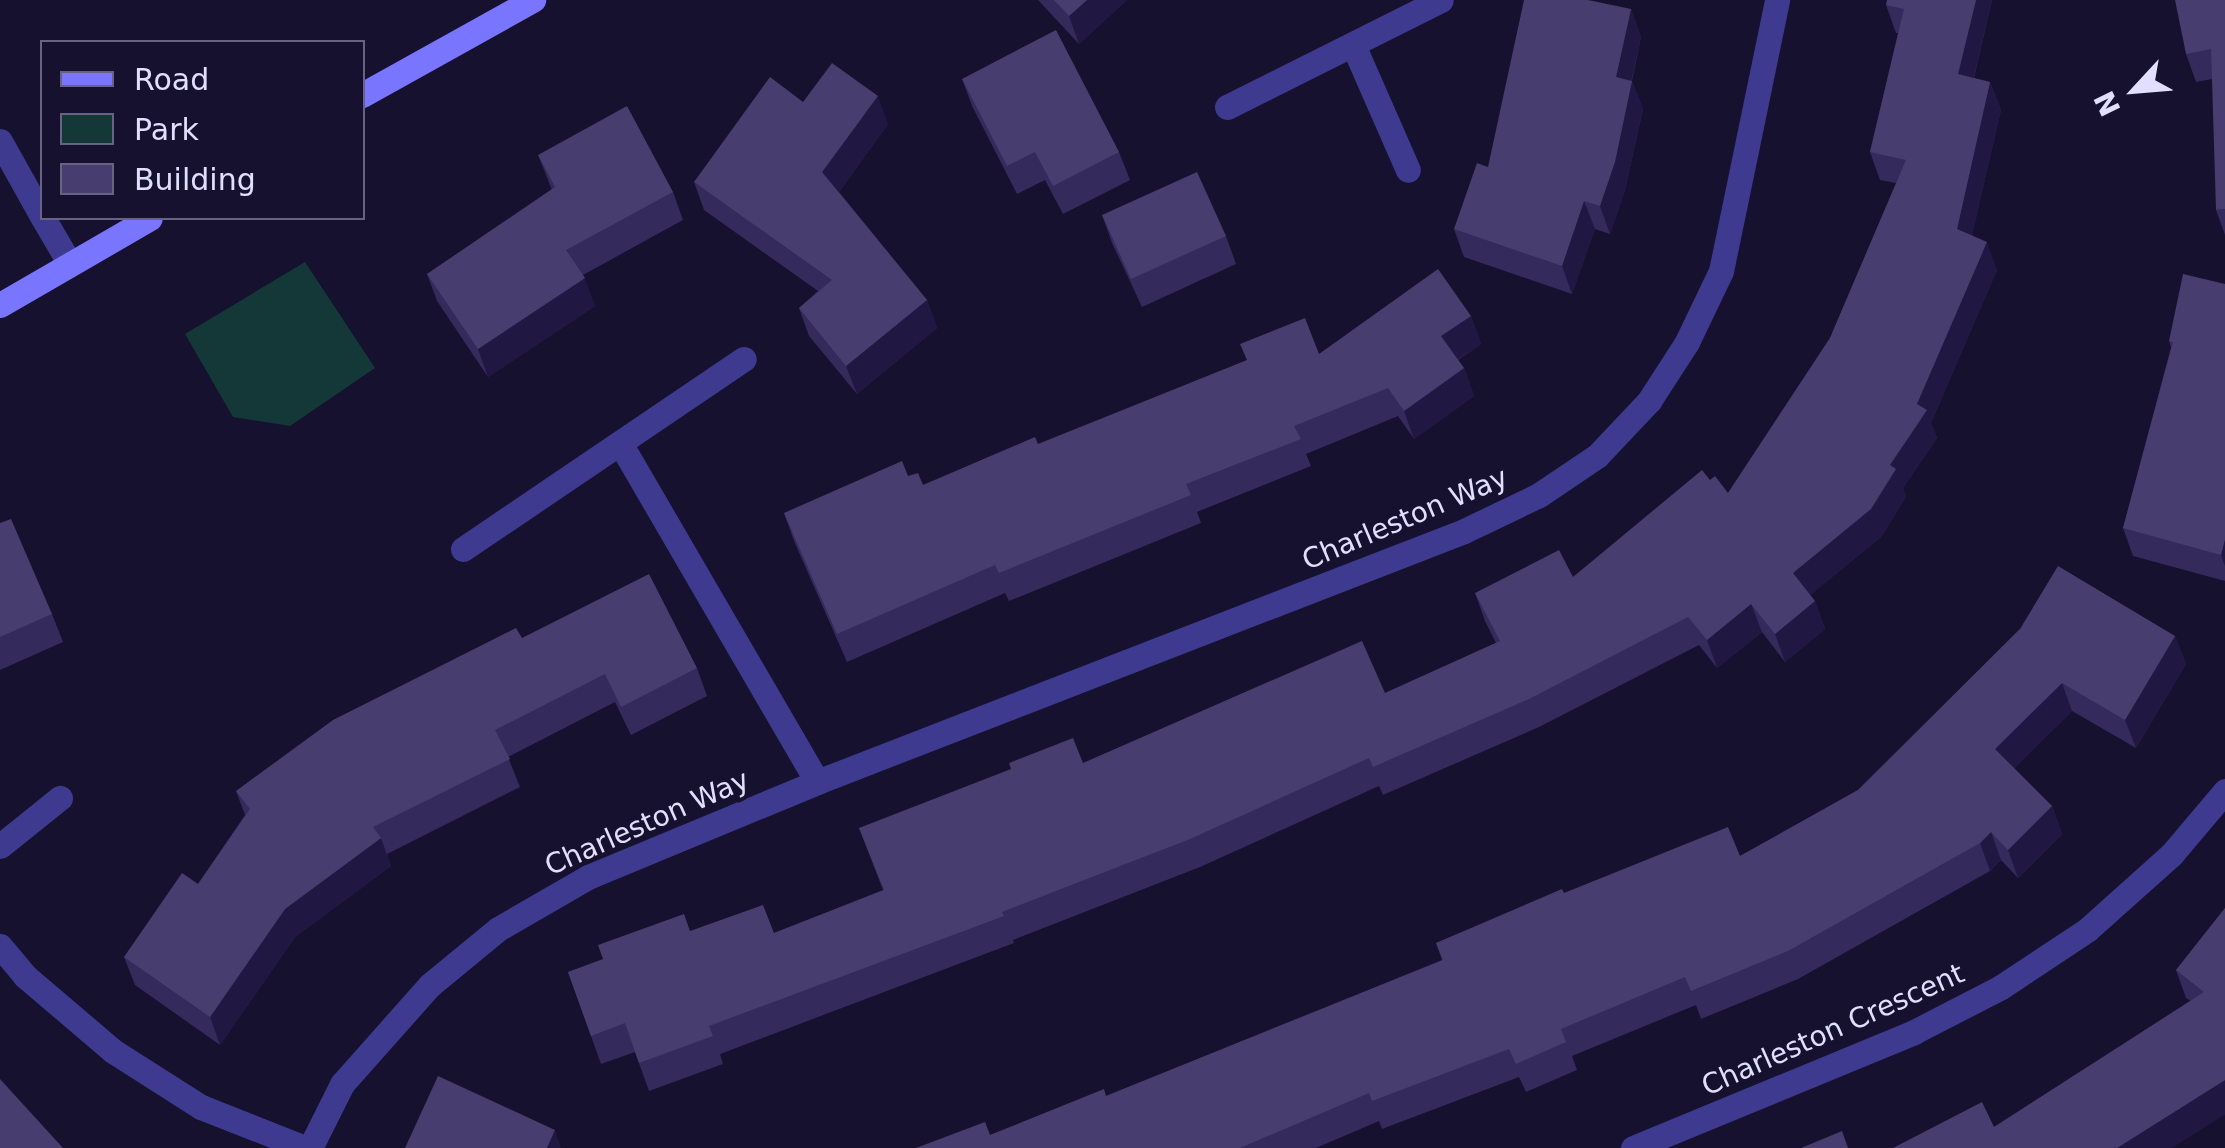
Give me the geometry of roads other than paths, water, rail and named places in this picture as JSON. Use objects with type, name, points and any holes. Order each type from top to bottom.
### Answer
[{"type":"street","points":[[365,94],[533,0]]},
{"type":"street","points":[[1227,108],[1442,0]]},
{"type":"street","name":"Charleston Way","points":[[0,946],[25,976],[113,1051],[201,1107],[307,1148],[342,1084],[430,985],[498,929],[588,877],[817,782],[1464,532],[1539,495],[1597,456],[1649,401],[1687,342],[1720,272],[1743,180],[1777,0]]},
{"type":"street","points":[[1354,47],[1408,170]]},
{"type":"street","points":[[0,141],[40,212]]},
{"type":"street","points":[[45,220],[70,264]]},
{"type":"street","points":[[0,304],[147,220]]},
{"type":"street","points":[[463,549],[744,360]]},
{"type":"street","points":[[620,443],[817,782]]},
{"type":"street","name":"Charleston Crescent","points":[[1633,1148],[1914,1032],[2002,987],[2087,930],[2171,855],[2225,791]]},
{"type":"street","points":[[0,846],[60,798]]}]
